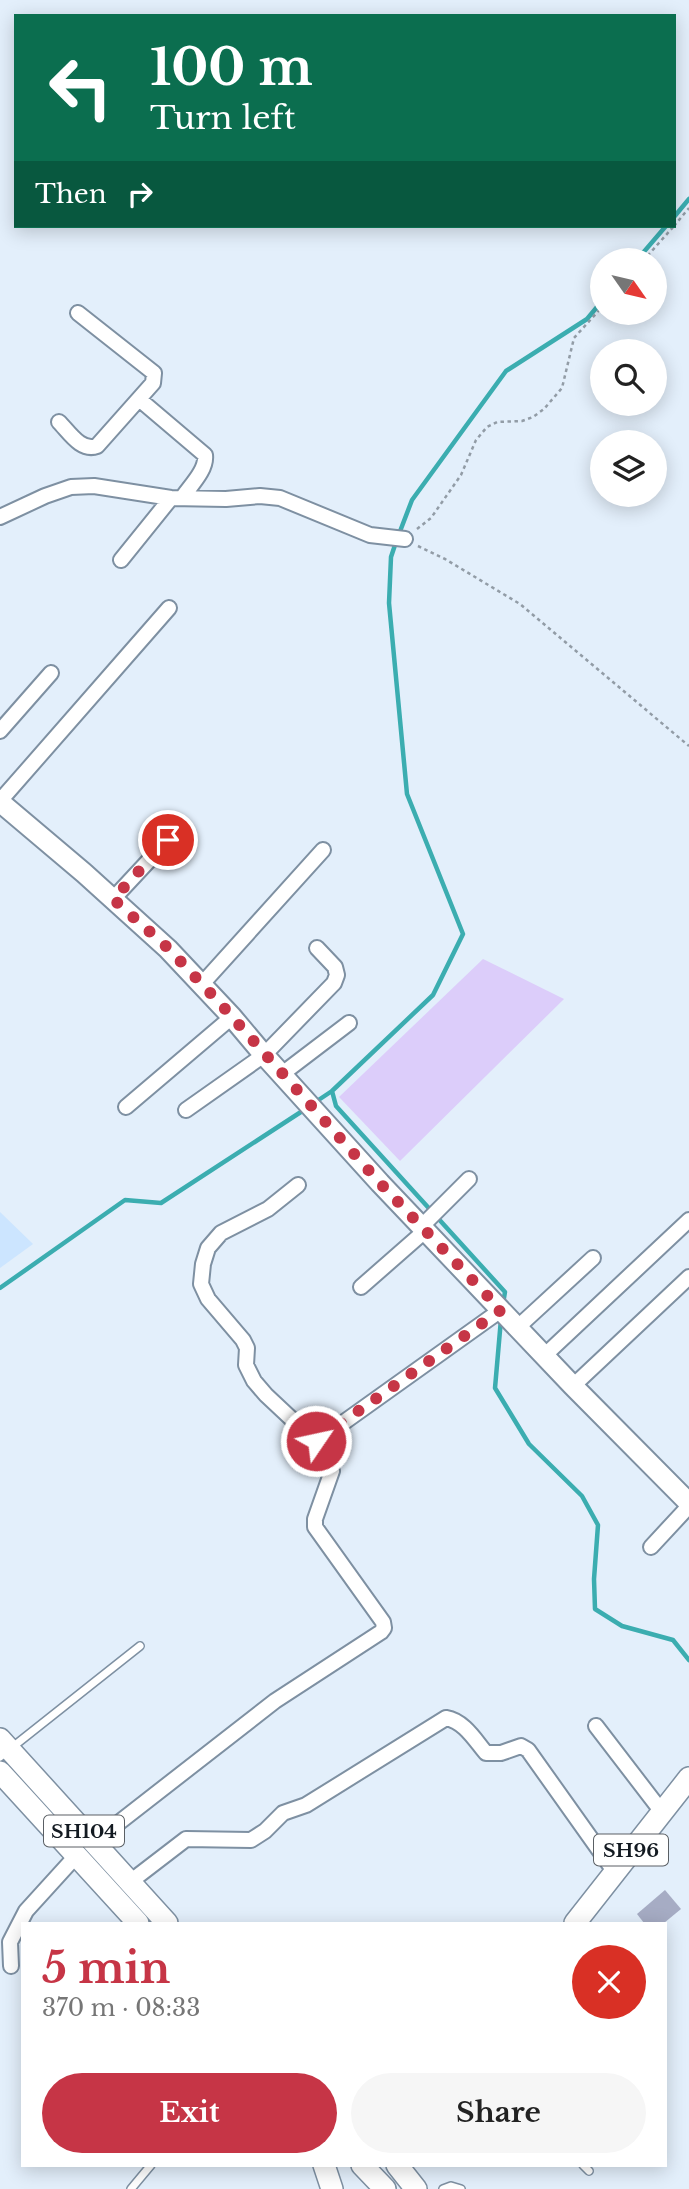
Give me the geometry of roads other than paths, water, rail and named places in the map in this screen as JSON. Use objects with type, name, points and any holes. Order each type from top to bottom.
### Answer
[{"type":"main road","name":"SH104","points":[[3,1748],[166,1922]]},
{"type":"main road","name":"SH104","points":[[0,1772],[137,1922]]},
{"type":"main road","name":"SH96","points":[[576,1922],[689,1778]]},
{"type":"main road","points":[[325,2167],[332,2189]]},
{"type":"main road","points":[[399,2167],[416,2189]]},
{"type":"street","points":[[59,422],[84,447],[97,446],[153,383],[154,373],[78,313]]},
{"type":"street","points":[[121,560],[204,467],[206,460],[205,455],[139,399]]},
{"type":"street","points":[[0,517],[71,487],[94,486],[176,498],[281,498],[370,535],[405,539]]},
{"type":"street","points":[[169,608],[0,802],[168,948],[380,1183],[689,1505],[651,1547]]},
{"type":"street","points":[[0,731],[51,673]]},
{"type":"street","points":[[113,899],[168,840]]},
{"type":"street","points":[[202,984],[323,850]]},
{"type":"street","points":[[186,1110],[264,1055],[334,983],[337,975],[335,967],[317,948]]},
{"type":"street","points":[[126,1107],[232,1017]]},
{"type":"street","points":[[282,1074],[349,1023]]},
{"type":"street","points":[[361,1287],[424,1228],[468,1179]]},
{"type":"street","points":[[298,1185],[268,1209],[221,1233],[208,1248],[201,1284],[208,1299],[243,1340],[247,1348],[246,1365],[254,1381],[314,1440],[319,1440],[509,1318],[593,1258]]},
{"type":"street","points":[[544,1356],[689,1220]]},
{"type":"street","points":[[573,1386],[689,1277]]},
{"type":"street","points":[[93,1842],[275,1701],[384,1628],[383,1622],[315,1527],[315,1519],[332,1471]]},
{"type":"street","points":[[130,1882],[186,1839],[251,1840],[258,1837],[283,1813],[306,1805],[446,1718],[460,1724],[486,1754],[501,1753],[521,1746],[528,1749],[614,1871]]},
{"type":"street","points":[[597,1726],[662,1812]]},
{"type":"street","points":[[11,1966],[10,1942],[17,1925],[26,1910],[76,1856]]},
{"type":"lane","points":[[3,1748],[140,1646]]},
{"type":"lane","points":[[131,2189],[149,2167]]},
{"type":"lane","points":[[443,2189],[451,2186],[461,2189]]},
{"type":"waterway","points":[[676,215],[689,199]]},
{"type":"waterway","points":[[647,248],[664,228]]},
{"type":"waterway","points":[[399,534],[412,500],[506,371],[590,315]]},
{"type":"waterway","points":[[396,542],[391,557],[389,603],[407,794],[463,934],[433,995],[332,1091],[336,1106],[505,1292],[503,1304]]},
{"type":"waterway","points":[[314,1103],[332,1091]]},
{"type":"waterway","points":[[0,1288],[125,1200],[161,1203],[307,1108]]},
{"type":"waterway","points":[[501,1319],[495,1388],[529,1444],[582,1496],[598,1525],[595,1609],[622,1626],[673,1640],[689,1660]]}]
